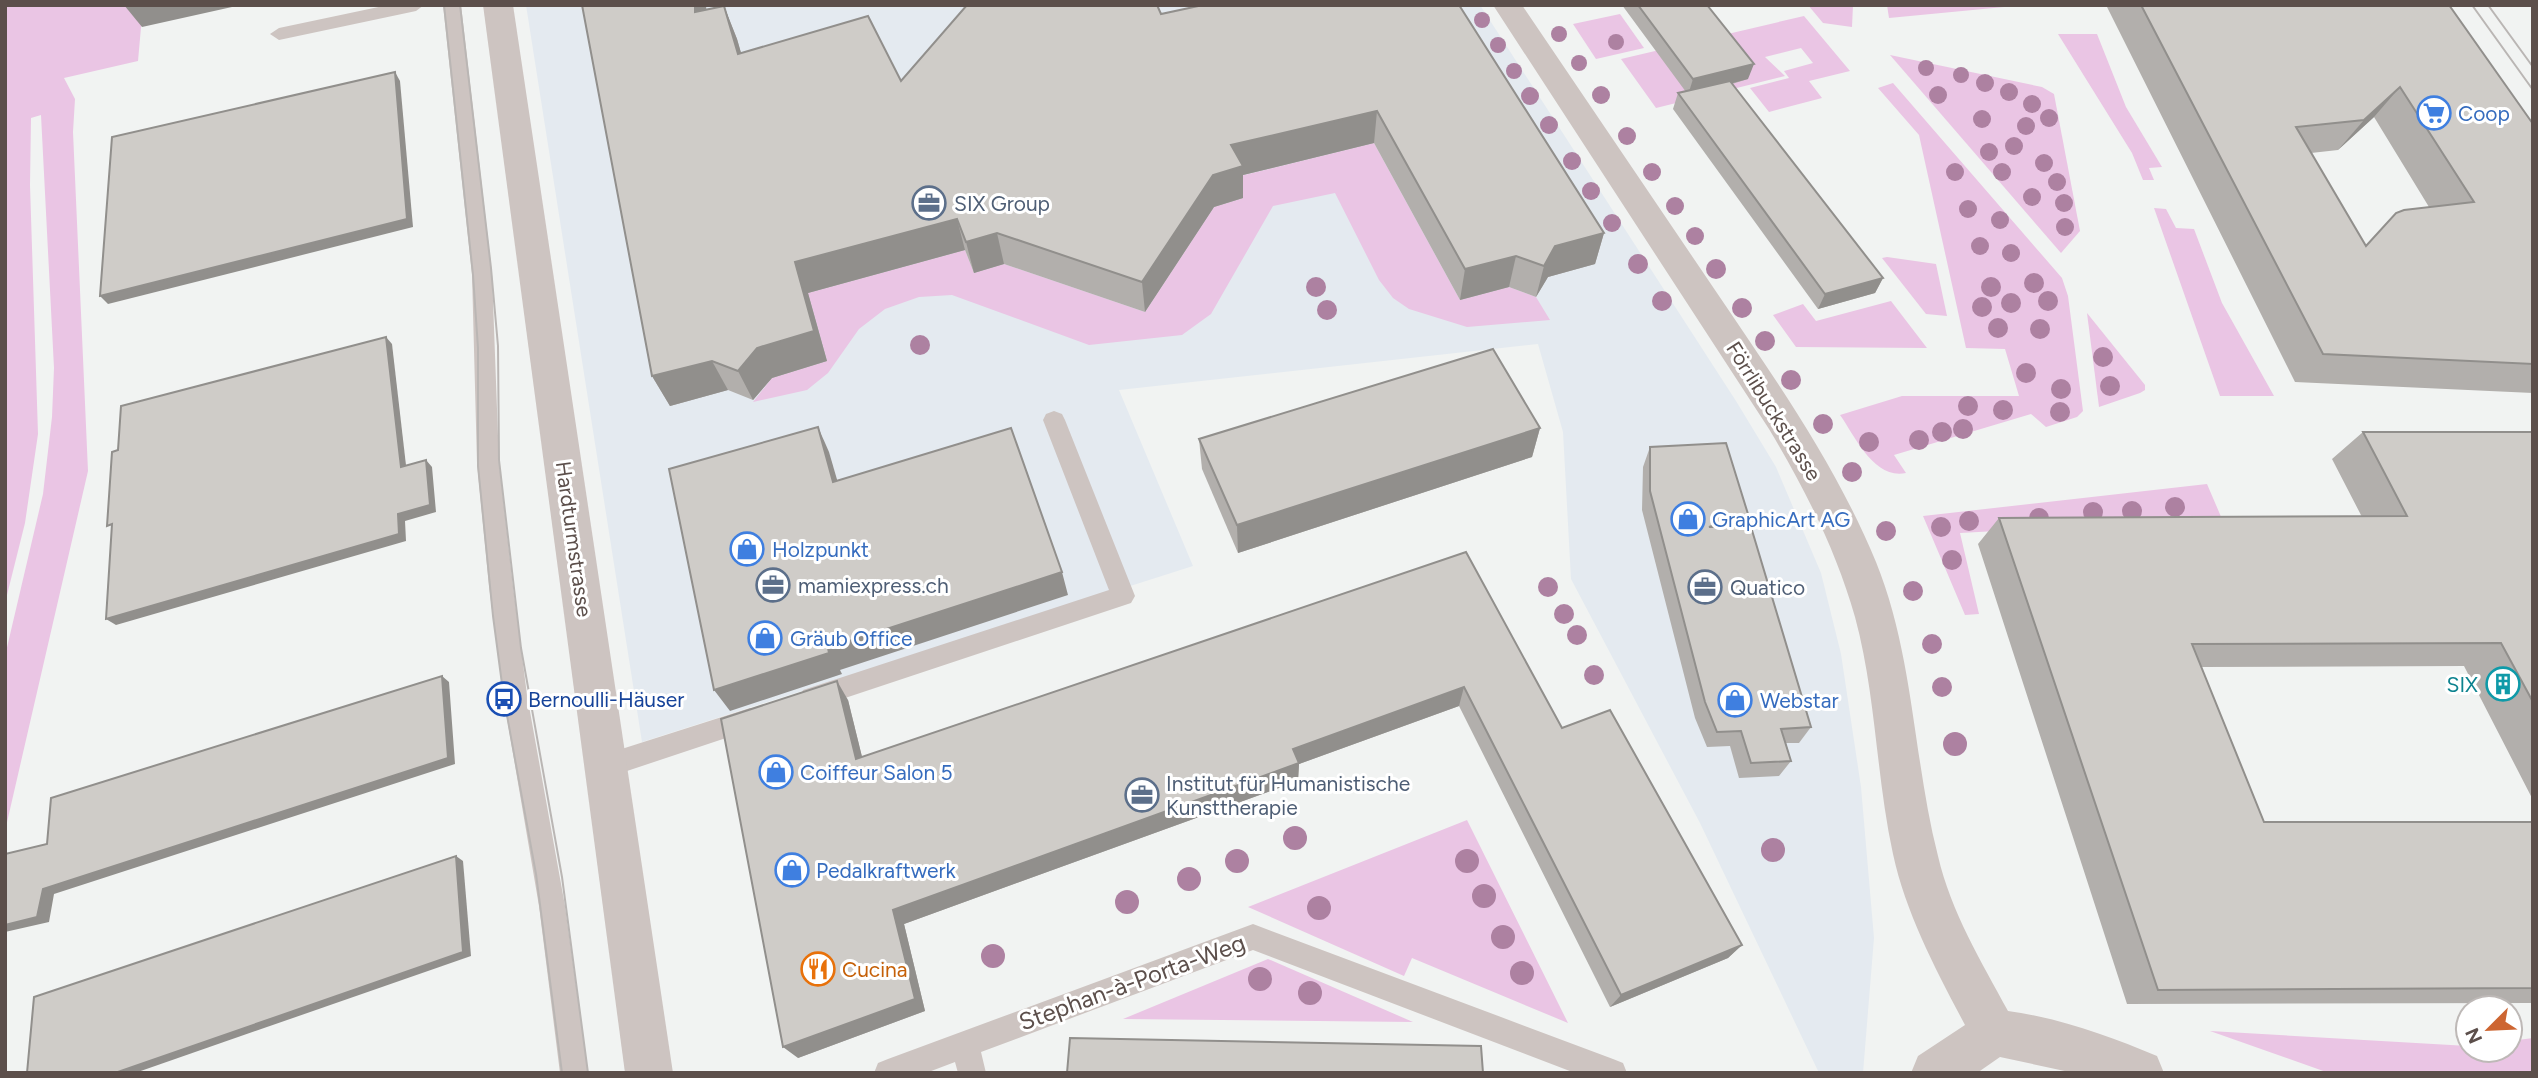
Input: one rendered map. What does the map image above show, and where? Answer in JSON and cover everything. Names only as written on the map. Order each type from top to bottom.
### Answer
[{"type":"street","name":"Hardturmstrasse","points":[[498,5],[649,1073]]},
{"type":"street","name":"Förrlibuckstrasse","points":[[1507,5],[1767,396],[1834,512],[1867,589],[1884,663],[1915,855],[1935,921],[1994,1032]]},
{"type":"street","points":[[1935,1073],[1994,1032],[2030,1036],[2100,1056],[2140,1073]]},
{"type":"lane","points":[[279,34],[416,5]]},
{"type":"lane","points":[[452,5],[482,274],[488,463],[500,572],[516,695],[552,906],[574,1073]]},
{"type":"lane","points":[[606,766],[1124,596],[1054,420]]},
{"type":"lane","name":"Stephan-à-Porta-Weg","points":[[888,1073],[1254,937],[1571,1065],[1613,1073]]},
{"type":"lane","points":[[965,1044],[972,1073]]},
{"type":"shaded area","points":[[5,5],[143,5],[138,61],[64,78],[75,99],[73,132],[88,471],[5,831],[5,656],[43,494],[52,417],[54,368],[41,115],[31,118],[30,185],[38,434],[25,523],[5,603]]},
{"type":"shaded area","points":[[526,5],[1480,5],[1776,467],[1821,573],[1841,654],[1861,787],[1874,938],[1863,1073],[1819,1073],[1700,823],[1571,579],[1563,432],[1538,344],[1119,390],[1193,566],[642,742]]},
{"type":"shaded area","points":[[1808,5],[1853,5],[1852,27],[1823,23]]},
{"type":"shaded area","points":[[1887,5],[2025,5],[1889,18]]},
{"type":"shaded area","points":[[1620,14],[1644,48],[1596,59],[1573,24]]},
{"type":"shaded area","points":[[1804,16],[1850,71],[1809,81],[1822,98],[1769,112],[1750,88],[1789,78],[1784,71],[1813,63],[1801,48],[1765,57],[1785,76],[1656,108],[1621,59]]},
{"type":"shaded area","points":[[2058,34],[2097,34],[2126,107],[2162,167],[2149,168],[2154,180],[2143,180],[2132,153]]},
{"type":"shaded area","points":[[1890,55],[2042,87],[2054,94],[2080,231],[2061,253]]},
{"type":"shaded area","points":[[1893,83],[2062,278],[2068,296],[2083,411],[2077,417],[2046,427],[2031,414],[1894,455],[1906,473],[1884,470],[1875,463],[1840,415],[1902,396],[2019,396],[2005,349],[1966,348],[1919,135],[1878,88]]},
{"type":"shaded area","points":[[1374,143],[1460,300],[1509,287],[1536,297],[1550,320],[1467,327],[1409,309],[1393,298],[1379,280],[1335,193],[1273,206],[1211,314],[1182,335],[1089,345],[952,295],[919,297],[885,309],[859,329],[828,373],[807,390],[753,402],[772,378],[827,361],[808,293],[965,250],[974,273],[1004,264],[1145,312],[1214,207],[1243,198],[1232,178]]},
{"type":"shaded area","points":[[2154,208],[2166,209],[2176,228],[2194,229],[2222,303],[2274,396],[2220,396]]},
{"type":"shaded area","points":[[1882,258],[1936,264],[1947,316],[1926,314]]},
{"type":"shaded area","points":[[1891,301],[1927,348],[1796,347],[1773,315],[1803,304],[1816,321]]},
{"type":"shaded area","points":[[2087,313],[2145,385],[2145,390],[2099,407]]},
{"type":"shaded area","points":[[2207,484],[2222,519],[1960,533],[1979,614],[1965,615],[1923,516]]},
{"type":"shaded area","points":[[1467,820],[1568,1023],[1412,958],[1404,976],[1248,907]]},
{"type":"shaded area","points":[[1268,959],[1413,1022],[1123,1019]]},
{"type":"shaded area","points":[[2210,1031],[2454,1045],[2454,1064],[2524,1064],[2524,1039],[2533,1038],[2533,1073],[2329,1073]]},
{"type":"building","name":"SIX Group","points":[[582,5],[695,5],[695,12],[724,6],[738,54],[868,16],[901,81],[967,5],[1157,5],[1161,14],[1203,5],[1459,5],[1604,233],[1555,246],[1544,266],[1516,256],[1465,269],[1377,111],[1231,145],[1243,166],[1213,175],[1142,282],[997,233],[966,242],[957,219],[795,262],[814,331],[757,348],[738,371],[712,361],[652,376]]},
{"type":"building","points":[[1638,5],[1707,5],[1754,64],[1693,79]]},
{"type":"building","points":[[2141,5],[2449,5],[2533,124],[2533,364],[2323,354]],"holes":[[[2400,87],[2474,202],[2396,213],[2366,246],[2296,127],[2364,120]]]},
{"type":"building","points":[[395,72],[407,219],[100,296],[112,137]]},
{"type":"building","points":[[1730,81],[1883,278],[1825,294],[1678,93]]},
{"type":"building","points":[[386,337],[401,467],[426,460],[430,505],[398,514],[399,534],[106,619],[112,524],[107,526],[112,452],[118,450],[121,406]]},
{"type":"building","points":[[1493,349],[1540,428],[1237,525],[1199,439]]},
{"type":"building","points":[[818,427],[833,482],[1011,428],[1062,572],[828,648],[829,653],[714,690],[669,469]]},
{"type":"building","points":[[2363,432],[2533,432],[2533,702],[2501,643],[2192,644],[2264,822],[2533,822],[2533,988],[2158,990],[1999,518],[2407,516]]},
{"type":"building","points":[[1726,443],[1748,514],[1709,527],[1751,527],[1811,727],[1781,729],[1791,761],[1751,763],[1741,731],[1717,732],[1705,702],[1650,491],[1650,447]]},
{"type":"building","points":[[1466,552],[1562,728],[1610,710],[1742,945],[1621,995],[1464,687],[1293,749],[1299,763],[893,910],[915,999],[783,1047],[721,719],[837,681],[856,759]]},
{"type":"building","points":[[442,676],[448,758],[43,889],[37,917],[5,925],[5,854],[47,844],[51,798]]},
{"type":"building","points":[[456,856],[463,952],[115,1073],[27,1073],[34,997]]},
{"type":"building","points":[[1070,1038],[1481,1046],[1483,1073],[1067,1073]]},
{"type":"tram line","points":[[444,5],[473,275],[478,348],[478,466],[493,616],[504,699],[536,874],[562,1073]]},
{"type":"tram line","points":[[460,5],[491,268],[498,346],[499,460],[521,648],[562,877],[588,1073]]},
{"type":"tram line","points":[[2472,5],[2533,90]]},
{"type":"tram line","points":[[2488,5],[2533,67]]},
{"type":"place","name":"Coop","points":[[2434,113]]},
{"type":"place","name":"SIX Group","points":[[929,203]]},
{"type":"place","name":"GraphicArt AG","points":[[1688,519]]},
{"type":"place","name":"Holzpunkt","points":[[747,549]]},
{"type":"place","name":"mamiexpress.ch","points":[[773,585]]},
{"type":"place","name":"Quatico","points":[[1705,587]]},
{"type":"place","name":"Gräub Office","points":[[765,638]]},
{"type":"place","name":"SIX","points":[[2503,684]]},
{"type":"place","name":"Bernoulli-Häuser","points":[[504,699]]},
{"type":"place","name":"Webstar","points":[[1735,700]]},
{"type":"place","name":"Coiffeur Salon 5","points":[[776,772]]},
{"type":"place","name":"Institut für Humanistische Kunsttherapie","points":[[1142,795]]},
{"type":"place","name":"Pedalkraftwerk","points":[[792,870]]},
{"type":"place","name":"Cucina","points":[[818,969]]}]
